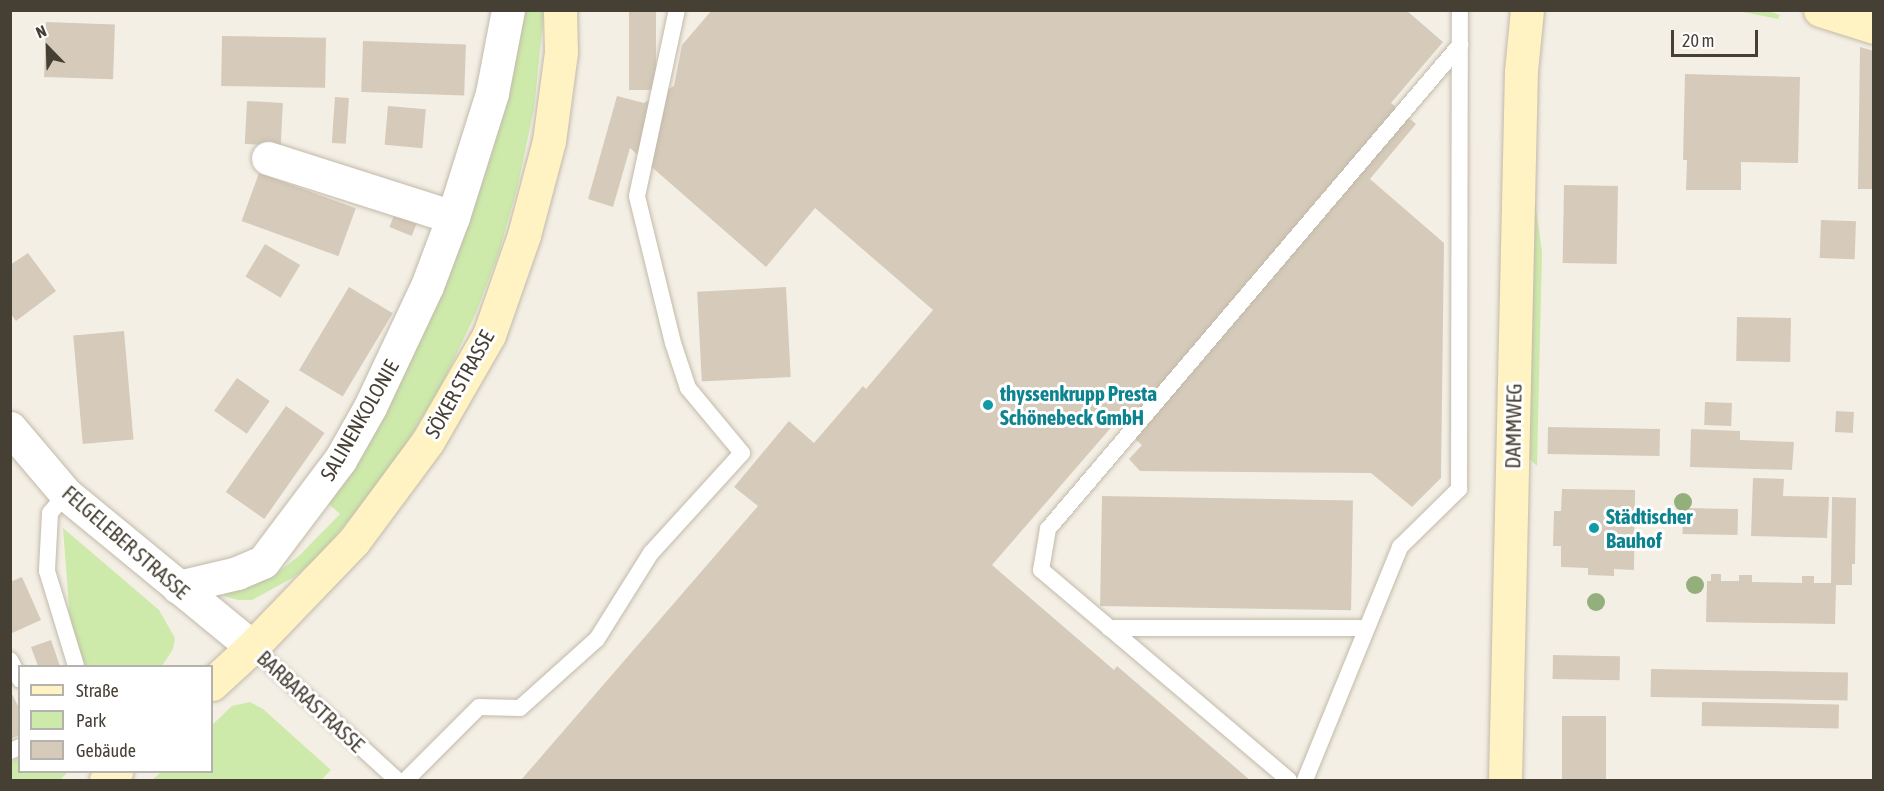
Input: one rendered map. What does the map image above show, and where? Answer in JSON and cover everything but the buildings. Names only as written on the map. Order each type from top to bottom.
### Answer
[{"type":"street","name":"SALINENKOLONIE","points":[[178,587],[237,573],[263,562],[273,552],[340,460],[370,407],[428,286],[453,217],[492,93],[508,10]]},
{"type":"street","name":"SÖKER STRASSE","points":[[213,683],[252,647],[354,541],[428,441],[489,335],[524,235],[549,141],[561,52],[560,10]]},
{"type":"street","name":"DAMMWEG","points":[[1505,780],[1521,72],[1527,10]]},
{"type":"street","name":"DAMMWEG","points":[[1521,72],[1545,10]]},
{"type":"street","points":[[1820,10],[1874,27]]},
{"type":"street","points":[[268,158],[453,217]]},
{"type":"street","name":"FELGELEBER STRASSE","points":[[10,428],[66,494],[252,647]]},
{"type":"lane","points":[[406,780],[478,706],[520,708],[597,639],[651,553],[742,453],[688,388],[673,343],[637,196],[677,10]]},
{"type":"lane","points":[[1305,780],[1400,548],[1459,489],[1461,10]]},
{"type":"lane","points":[[1289,780],[1041,570],[1048,529],[1460,45]]},
{"type":"lane","points":[[66,494],[50,513],[47,571],[76,665]]},
{"type":"lane","points":[[1109,628],[1366,628]]},
{"type":"lane","name":"BARBARASTRASSE","points":[[252,647],[397,780]]},
{"type":"lane","points":[[10,660],[18,676]]},
{"type":"green space","points":[[519,11],[544,11],[534,109],[517,189],[499,252],[476,313],[443,382],[391,469],[319,556],[294,577],[252,600],[238,600],[224,596],[229,586],[276,574],[300,555],[340,514],[324,500]]},
{"type":"green space","points":[[1738,11],[1768,11],[1780,15],[1778,19]]},
{"type":"green space","points":[[1536,136],[1535,202],[1542,252],[1537,466],[1526,456]]},
{"type":"green space","points":[[63,528],[159,610],[175,638],[173,649],[163,665],[84,665],[70,620]]},
{"type":"green space","points":[[250,702],[263,709],[331,770],[321,780],[152,780],[160,773],[213,773],[213,724],[232,706]]},
{"type":"green space","points":[[18,758],[18,773],[67,773],[60,780],[11,780],[11,762]]},
{"type":"place","name":"thyssenkrupp Presta Schönebeck GmbH","points":[[988,405]]},
{"type":"place","name":"Städtischer Bauhof","points":[[1594,528]]}]
